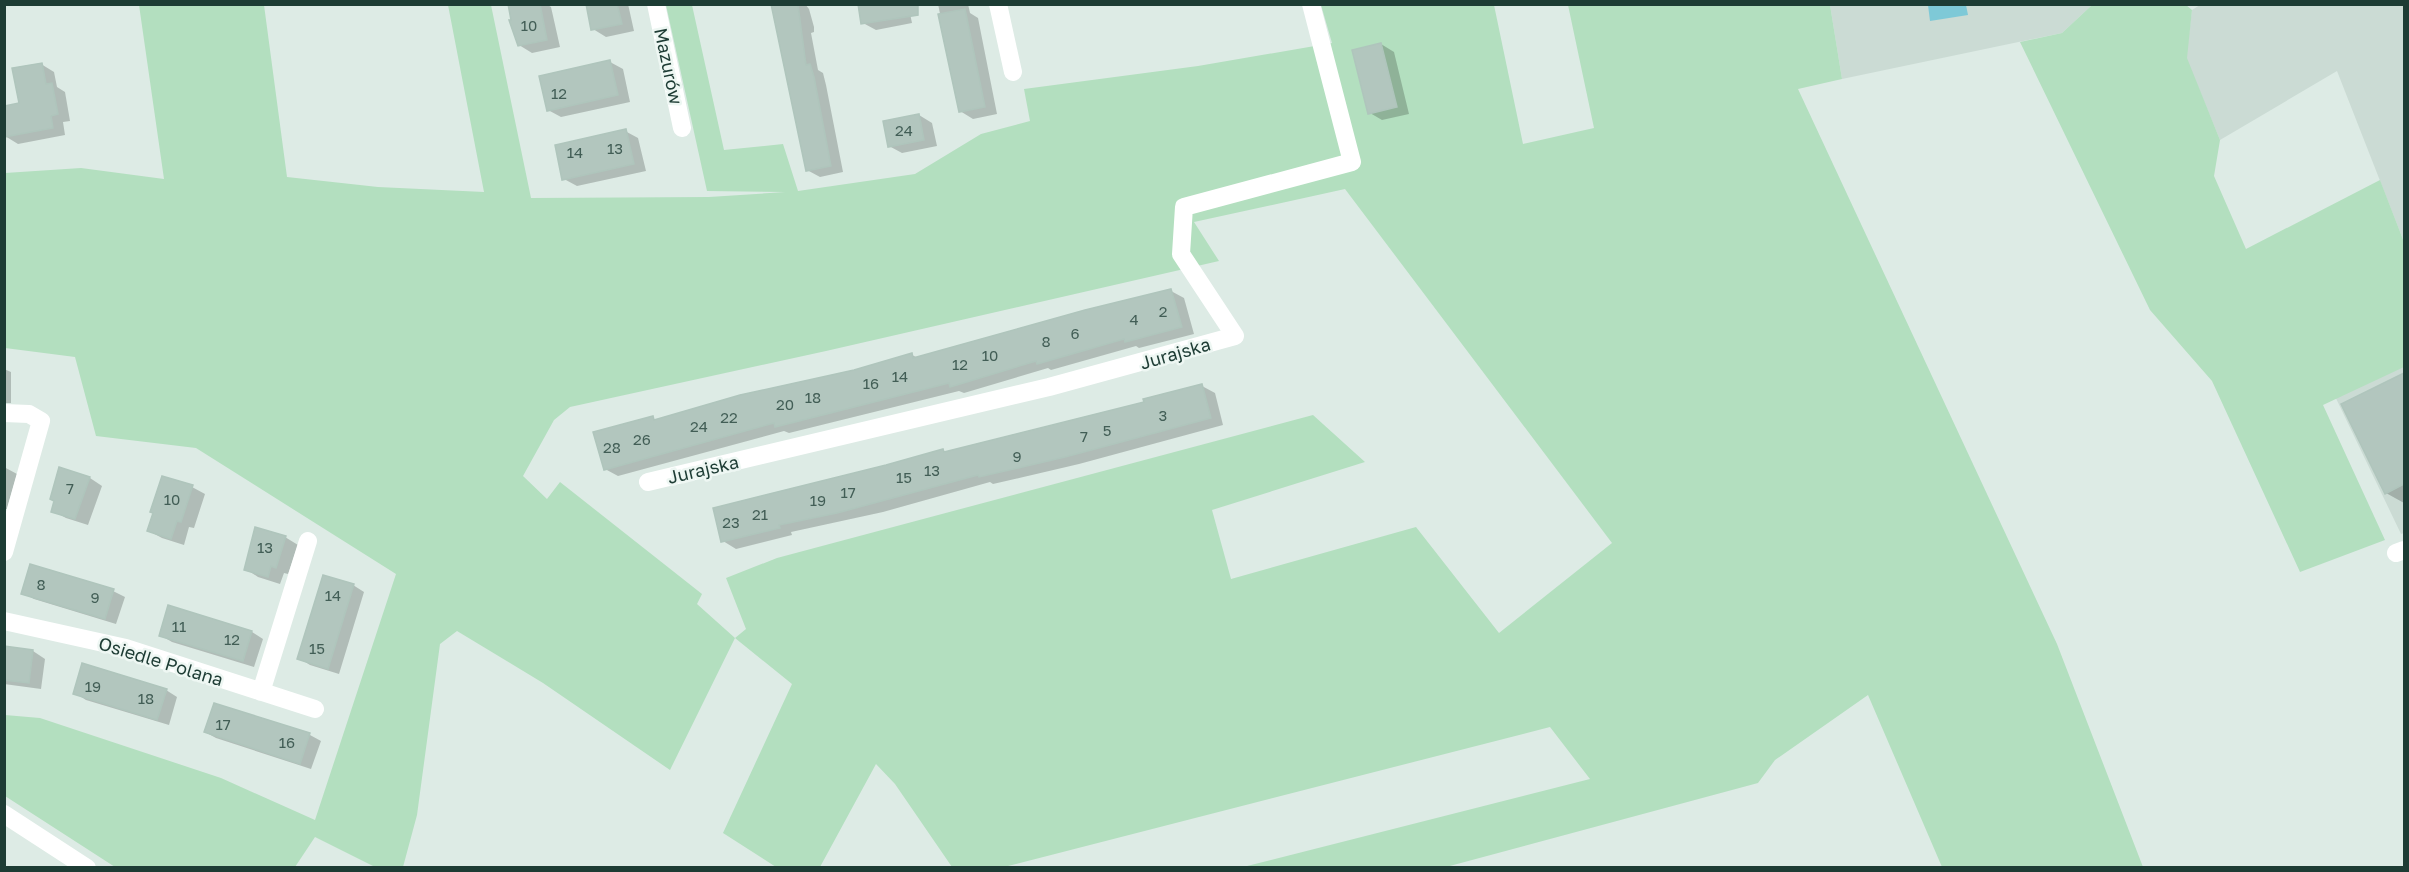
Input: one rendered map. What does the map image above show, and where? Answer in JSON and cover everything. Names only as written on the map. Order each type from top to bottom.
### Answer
[{"type":"street","name":"Mazurów","points":[[656,4],[682,128]]},
{"type":"street","points":[[998,4],[1013,72]]},
{"type":"street","name":"Jurajska","points":[[648,482],[1049,387],[1234,336],[1181,254],[1184,207],[1352,162],[1311,4]]},
{"type":"street","points":[[4,413],[28,414],[41,421],[4,552]]},
{"type":"street","points":[[261,692],[308,541]]},
{"type":"street","name":"Osiedle Polana","points":[[4,621],[126,648],[315,709]]},
{"type":"street","points":[[4,814],[87,867]]},
{"type":"shaded area","points":[[1830,5],[2092,5],[2062,33],[1842,79]]},
{"type":"shaded area","points":[[2200,5],[2404,5],[2404,242],[2337,71],[2220,140],[2186,58],[2192,10]]},
{"type":"shaded area","points":[[2404,363],[2404,533],[2401,534],[2332,390]]},
{"type":"green space","points":[[139,5],[264,5],[287,177],[378,187],[484,192],[448,5],[491,5],[531,198],[709,197],[785,192],[707,191],[666,5],[692,5],[724,150],[783,144],[798,191],[915,174],[981,134],[1030,121],[1024,89],[1198,66],[1332,43],[1321,5],[1494,5],[1523,144],[1594,128],[1568,5],[1830,5],[1842,79],[1798,89],[2057,644],[2143,867],[1942,867],[1868,695],[1775,760],[1758,783],[1446,867],[1243,867],[1590,779],[1550,727],[1004,867],[952,867],[895,784],[876,764],[820,867],[776,867],[723,833],[792,684],[735,638],[670,770],[543,683],[457,631],[440,644],[417,815],[403,867],[375,867],[315,837],[295,867],[115,867],[5,796],[5,715],[40,718],[221,778],[315,820],[396,574],[196,448],[96,436],[75,357],[5,348],[5,173],[81,168],[164,179]],"holes":[[[1345,189],[1612,543],[1499,633],[1416,527],[1231,579],[1212,510],[1365,462],[1313,415],[777,558],[726,578],[746,629],[735,638],[697,604],[702,594],[560,482],[547,499],[523,476],[554,420],[570,407],[1219,261],[1194,222]]]},
{"type":"green space","points":[[2092,5],[2186,5],[2192,10],[2187,58],[2220,140],[2214,176],[2246,249],[2380,180],[2404,242],[2404,367],[2323,405],[2385,540],[2300,572],[2212,381],[2150,310],[2020,42],[2062,33]]},
{"type":"water","points":[[1928,5],[1966,5],[1968,15],[1930,21]]},
{"type":"building","points":[[508,4],[540,4],[547,40],[518,46],[509,20],[511,20]]},
{"type":"building","points":[[586,4],[617,4],[622,24],[591,30]]},
{"type":"building","points":[[771,4],[798,5],[806,65],[810,64],[814,77],[831,166],[806,171]]},
{"type":"building","points":[[858,4],[918,4],[918,15],[861,24]]},
{"type":"building","points":[[965,9],[985,107],[959,112],[938,14]]},
{"type":"building","points":[[1381,43],[1397,107],[1368,114],[1352,50]]},
{"type":"building","points":[[610,60],[618,95],[547,111],[539,76]]},
{"type":"building","points":[[42,63],[46,84],[52,83],[58,114],[51,116],[53,128],[4,137],[4,106],[19,103],[12,68]]},
{"type":"building","points":[[919,114],[924,140],[888,147],[883,121]]},
{"type":"building","points":[[626,129],[634,164],[562,180],[555,145]]},
{"type":"building","points":[[1171,289],[1182,327],[1125,342],[1124,339],[1037,364],[1036,361],[950,387],[949,383],[775,427],[774,423],[604,470],[593,432],[653,416],[654,420],[740,395],[854,370],[912,353],[913,358],[1085,310]]},
{"type":"building","points":[[2404,373],[2404,484],[2385,494],[2341,404]]},
{"type":"building","points":[[1202,384],[1211,418],[1065,457],[979,477],[978,475],[837,513],[779,525],[780,528],[721,542],[713,508],[943,449],[944,452],[1144,402],[1143,399]]},
{"type":"building","points":[[59,467],[90,477],[75,519],[51,512],[54,501],[50,499]]},
{"type":"building","points":[[162,476],[193,485],[181,522],[177,521],[171,539],[147,531],[153,513],[150,512]]},
{"type":"building","points":[[255,527],[286,536],[276,568],[271,566],[268,577],[244,570]]},
{"type":"building","points":[[30,564],[114,589],[105,619],[21,594]]},
{"type":"building","points":[[323,575],[354,584],[328,669],[297,659]]},
{"type":"building","points":[[168,605],[252,631],[243,661],[159,636]]},
{"type":"building","points":[[4,646],[33,650],[29,683],[4,680]]},
{"type":"building","points":[[82,663],[167,689],[157,720],[73,694]]},
{"type":"building","points":[[214,703],[310,733],[300,764],[204,732]]}]
